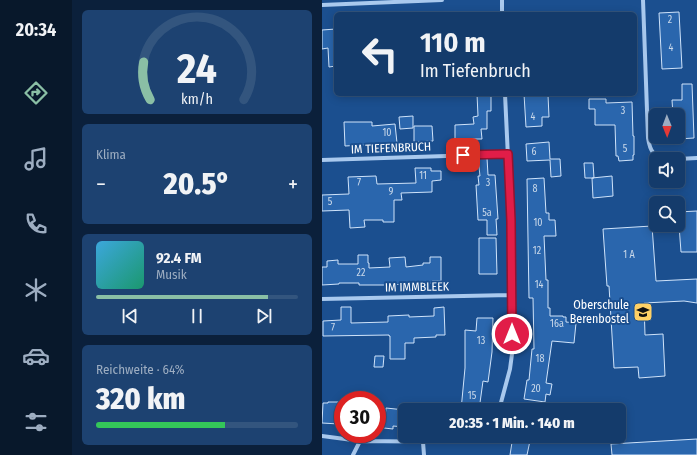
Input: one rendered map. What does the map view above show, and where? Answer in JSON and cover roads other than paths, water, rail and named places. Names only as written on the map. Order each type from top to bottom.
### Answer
[{"type":"street","points":[[322,5],[442,0]]},
{"type":"street","points":[[502,0],[502,12]]},
{"type":"street","points":[[643,2],[648,138],[652,152]]},
{"type":"street","points":[[501,403],[510,369],[512,354],[511,221],[505,96]]},
{"type":"street","name":"IM TIEFENBRUCH","points":[[322,160],[508,154]]},
{"type":"street","points":[[685,159],[697,158]]},
{"type":"street","name":"IM IMMBLEEK","points":[[322,299],[512,295]]},
{"type":"street","points":[[322,436],[334,438]]},
{"type":"street","points":[[386,441],[398,442]]},
{"type":"street","points":[[353,455],[359,443]]},
{"type":"street","points":[[423,443],[424,455]]},
{"type":"place","name":"Oberschule Berenbostel","points":[[643,312]]}]
